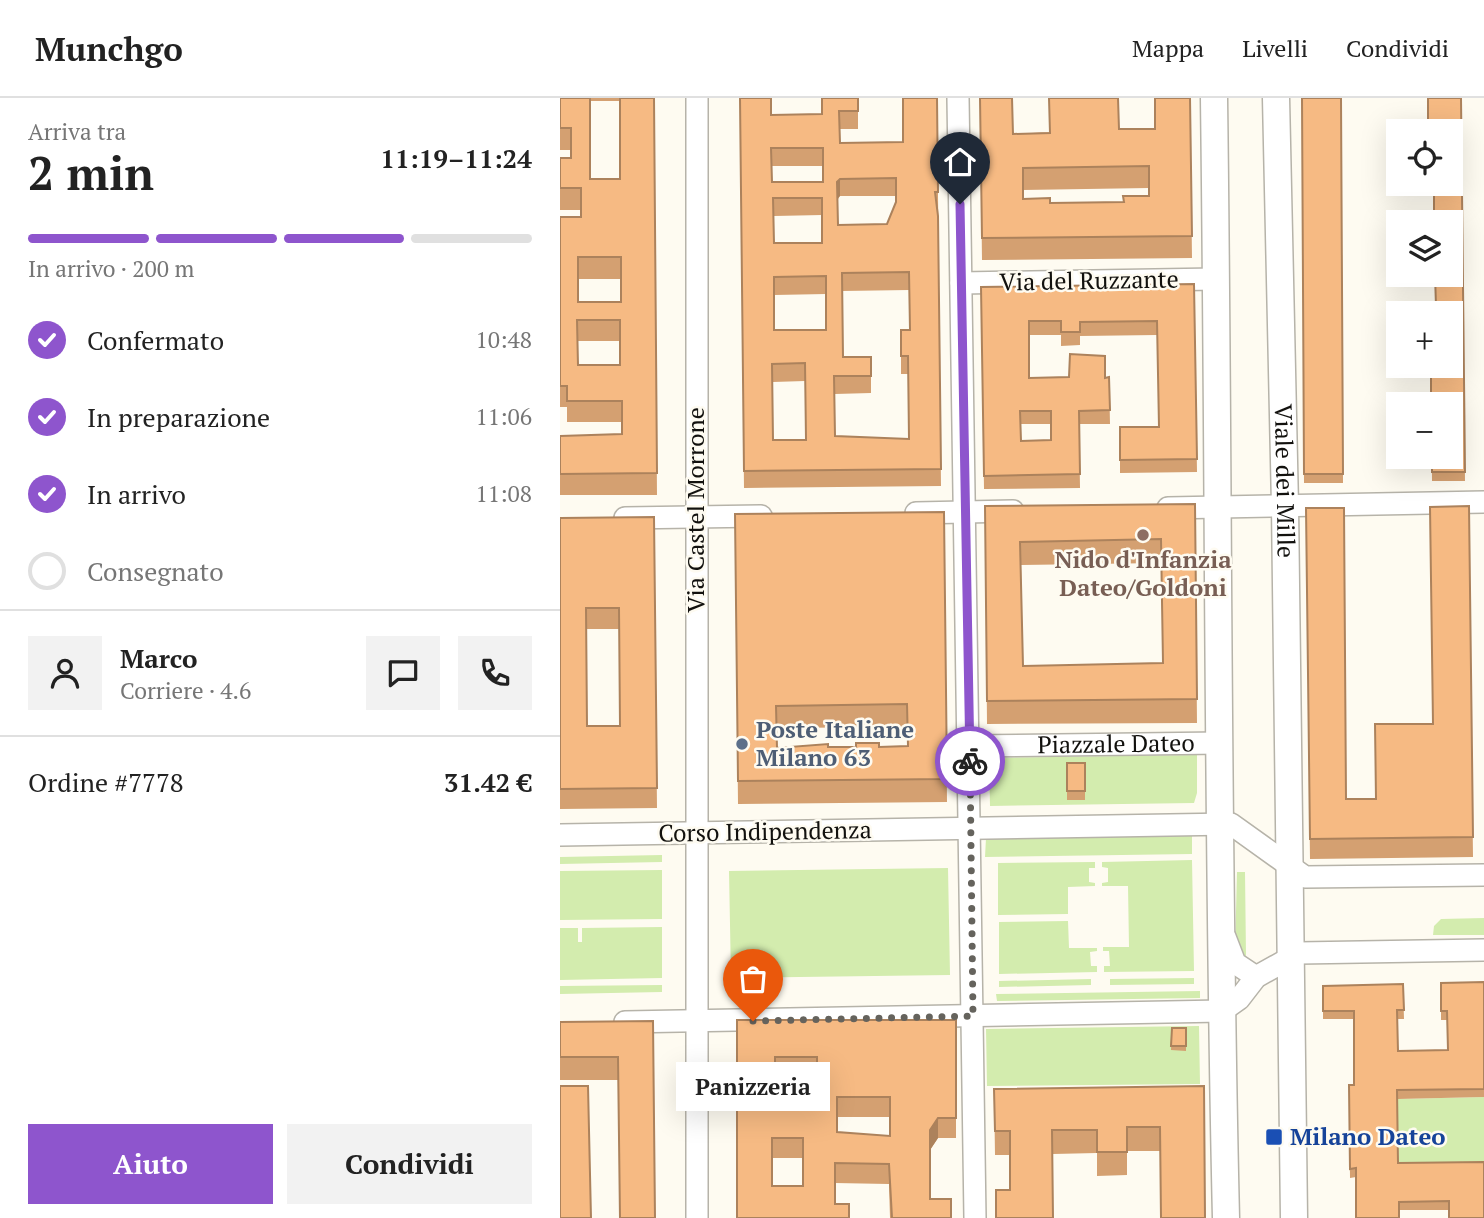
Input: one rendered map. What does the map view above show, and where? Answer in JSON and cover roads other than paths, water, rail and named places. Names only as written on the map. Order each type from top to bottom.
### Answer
[{"type":"main road","points":[[1214,98],[1221,743]]},
{"type":"main road","name":"Viale dei Mille","points":[[1276,98],[1285,506],[1287,866]]},
{"type":"main road","name":"Piazzale Dateo","points":[[1221,743],[1222,1011],[1214,1091],[1226,1218]]},
{"type":"main road","points":[[1287,866],[1294,1218]]},
{"type":"street","name":"Via Castel Morrone","points":[[697,98],[697,1218]]},
{"type":"street","points":[[958,98],[975,1218]]},
{"type":"street","name":"Via del Ruzzante","points":[[961,283],[1216,279]]},
{"type":"street","points":[[1143,508],[1484,502]]},
{"type":"street","points":[[890,513],[1036,510]]},
{"type":"street","points":[[599,518],[783,515]]},
{"type":"street","name":"Piazzale Dateo","points":[[969,746],[1221,743]]},
{"type":"street","points":[[971,828],[1222,824],[1241,828],[1287,866],[1305,877],[1484,875]]},
{"type":"street","name":"Corso Indipendenza","points":[[560,835],[971,828]]},
{"type":"street","name":"Piazzale Dateo","points":[[1222,927],[1235,963],[1256,977]]},
{"type":"street","points":[[610,1022],[1222,1011],[1238,999],[1256,977],[1290,956],[1310,953],[1484,950]]},
{"type":"street","points":[[973,1093],[995,1093]]},
{"type":"place","name":"Nido d'Infanzia Dateo/Goldoni","points":[[1143,535]]},
{"type":"place","name":"Poste Italiane Milano 63","points":[[742,744]]},
{"type":"place","name":"Panizzeria","points":[[753,1021]]},
{"type":"place","name":"Milano Dateo","points":[[1274,1137]]}]
